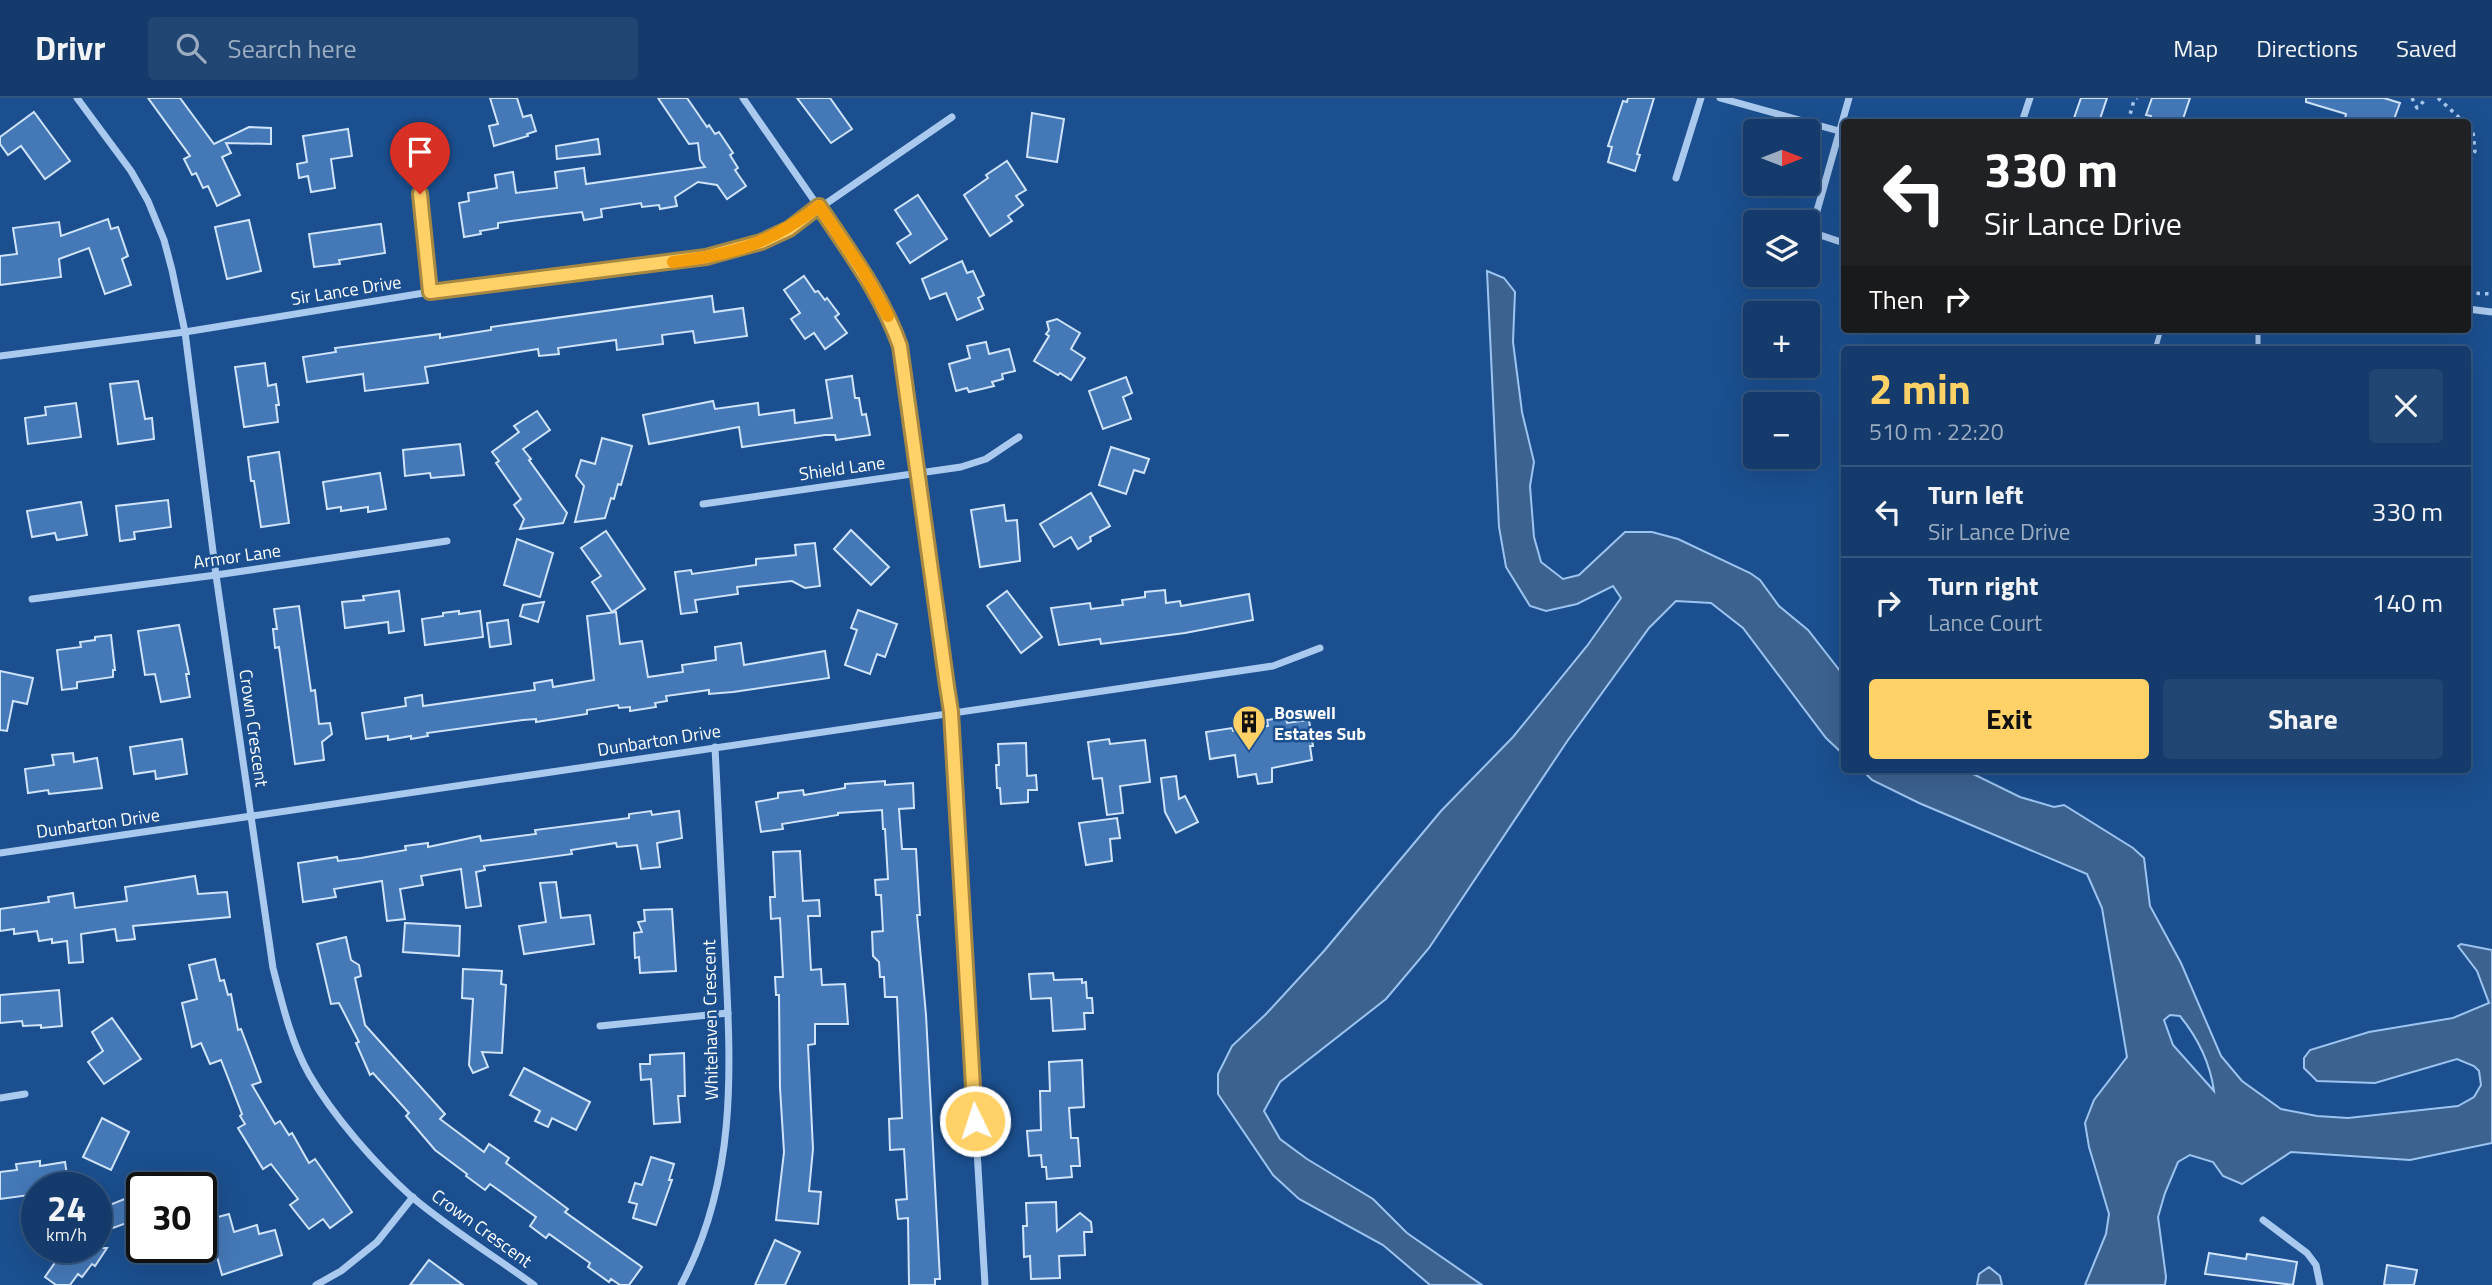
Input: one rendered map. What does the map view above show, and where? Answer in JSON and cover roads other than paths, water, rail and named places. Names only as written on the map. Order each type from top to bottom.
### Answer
[{"type":"street","name":"Crown Crescent","points":[[77,98],[131,171],[148,201],[164,240],[185,332],[251,817],[274,968],[287,1021],[309,1073],[361,1143],[413,1197],[534,1285]]},
{"type":"street","points":[[743,98],[863,271],[891,321],[900,346],[951,712],[985,1285]]},
{"type":"street","points":[[1676,178],[1701,98]]},
{"type":"street","points":[[1720,98],[1839,131]]},
{"type":"street","points":[[1843,119],[1849,98]]},
{"type":"street","points":[[2023,119],[2030,98]]},
{"type":"street","name":"Sir Lance Drive","points":[[0,356],[185,332],[430,292],[706,257],[761,242],[789,229],[952,117]]},
{"type":"street","points":[[1841,124],[1811,232],[1841,242]]},
{"type":"street","points":[[415,144],[430,292]]},
{"type":"street","points":[[2471,309],[2492,312]]},
{"type":"street","name":"Shield Lane","points":[[703,504],[961,467],[985,459],[1019,437]]},
{"type":"street","name":"Armor Lane","points":[[32,598],[216,575],[447,541]]},
{"type":"street","name":"Dunbarton Drive","points":[[0,853],[1273,666],[1320,648]]},
{"type":"street","name":"Whitehaven Crescent","points":[[681,1285],[708,1226],[719,1185],[728,1107],[728,1013],[715,747]]},
{"type":"street","points":[[600,1026],[728,1013]]},
{"type":"street","points":[[0,1098],[25,1094]]},
{"type":"street","points":[[316,1285],[341,1271],[377,1242],[413,1197]]},
{"type":"street","points":[[2263,1220],[2307,1252],[2316,1265],[2320,1285]]},
{"type":"water","points":[[1487,271],[1504,278],[1515,292],[1513,342],[1522,412],[1534,462],[1530,486],[1534,537],[1541,562],[1563,579],[1579,575],[1625,532],[1652,532],[1678,539],[1750,573],[1760,580],[1779,606],[1808,630],[1841,672],[1841,752],[1826,738],[1743,628],[1711,603],[1676,601],[1649,628],[1568,740],[1429,948],[1386,999],[1280,1082],[1264,1111],[1280,1139],[1307,1159],[1373,1199],[1407,1233],[1482,1285],[1430,1285],[1383,1245],[1299,1199],[1273,1175],[1218,1094],[1218,1074],[1232,1046],[1266,1014],[1324,951],[1441,811],[1513,737],[1587,646],[1621,598],[1613,586],[1577,604],[1546,611],[1530,606],[1506,567],[1499,527]]},
{"type":"water","points":[[1865,773],[1971,773],[2020,797],[2054,807],[2064,805],[2133,848],[2144,858],[2150,906],[2181,963],[2221,1056],[2242,1081],[2281,1109],[2317,1116],[2348,1118],[2458,1106],[2474,1097],[2481,1085],[2479,1071],[2457,1059],[2375,1083],[2317,1081],[2304,1068],[2304,1058],[2310,1050],[2369,1032],[2453,1018],[2489,1003],[2477,971],[2458,946],[2461,944],[2492,950],[2492,1143],[2410,1160],[2291,1152],[2242,1184],[2223,1176],[2213,1162],[2190,1155],[2178,1162],[2158,1217],[2165,1285],[2085,1285],[2106,1234],[2109,1214],[2089,1147],[2085,1123],[2094,1100],[2127,1057],[2102,908],[2087,874],[1919,803],[1872,780]],"holes":[[[2170,1015],[2180,1016],[2192,1033],[2210,1071],[2214,1091],[2173,1045],[2164,1020]]]},
{"type":"water","points":[[1989,1267],[2000,1276],[2002,1285],[1977,1285],[1979,1274]]},
{"type":"place","name":"Boswell Estates Sub","points":[[1249,752]]}]
